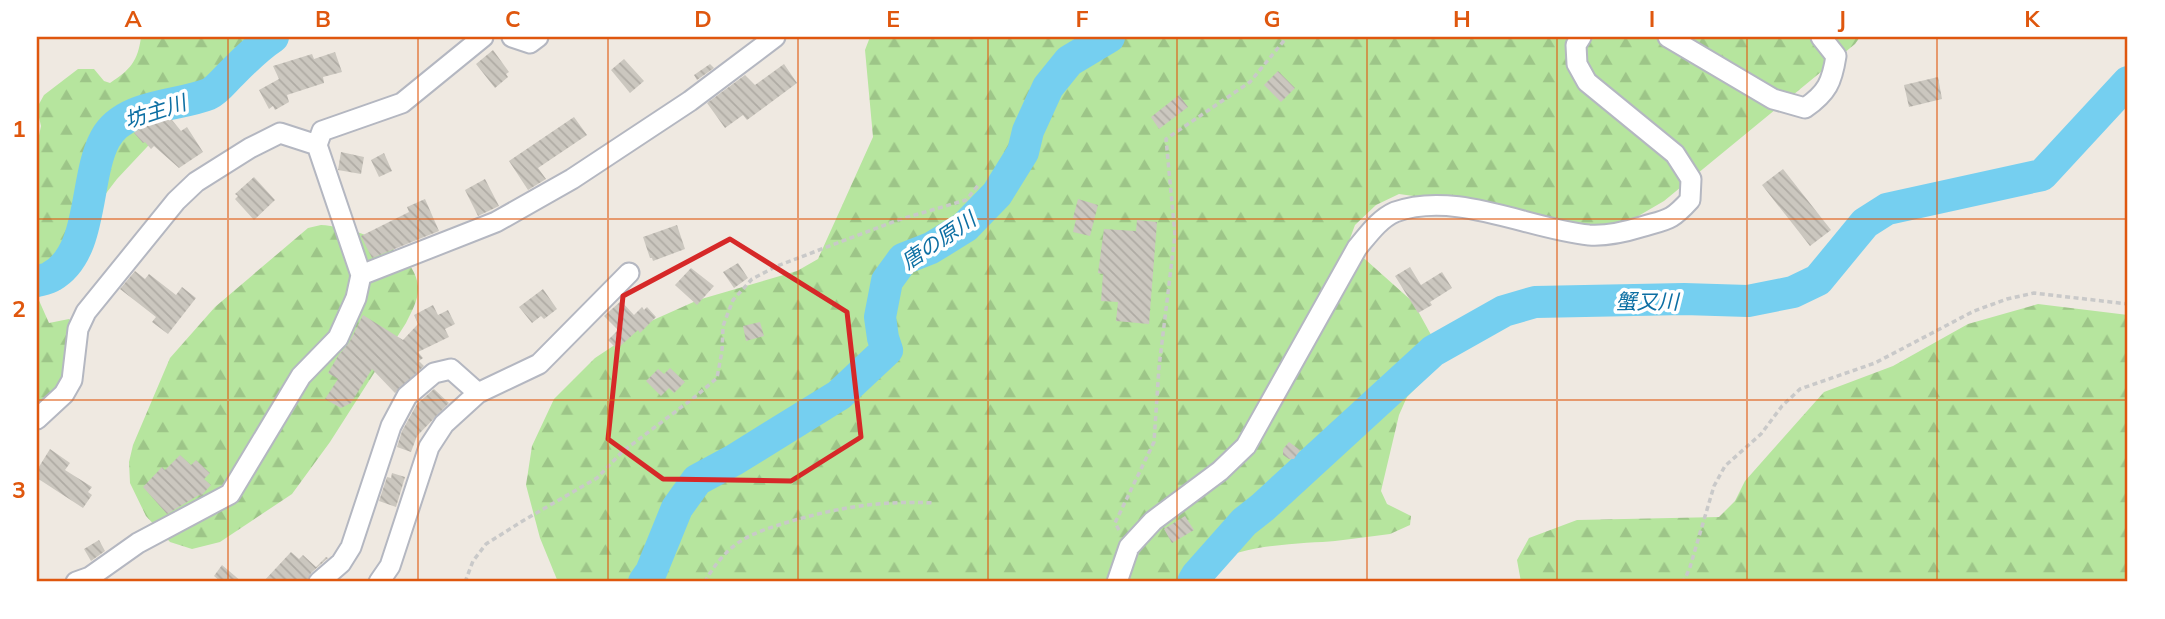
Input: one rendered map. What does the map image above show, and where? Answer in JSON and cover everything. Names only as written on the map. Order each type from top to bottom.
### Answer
[{"type":"street","points":[[76,582],[90,577],[138,543],[230,494],[301,376],[338,338],[356,298],[361,275],[317,145],[322,131],[402,103],[483,37]]},
{"type":"street","points":[[512,37],[530,43],[538,37]]},
{"type":"street","points":[[361,275],[496,222],[572,179],[690,101],[775,37]]},
{"type":"street","points":[[1117,582],[1129,547],[1153,520],[1220,471],[1246,446],[1357,248],[1375,225],[1394,213],[1427,205],[1463,208],[1590,235],[1628,231],[1674,218],[1690,200],[1691,179],[1675,154],[1587,82],[1577,64],[1576,46],[1581,37]]},
{"type":"street","points":[[1668,37],[1773,99],[1805,108],[1820,97],[1833,76],[1836,56],[1821,37]]},
{"type":"street","points":[[37,419],[64,394],[72,380],[78,329],[86,313],[176,201],[196,182],[250,148],[280,133],[317,145]]},
{"type":"street","points":[[379,582],[390,566],[429,447],[444,424],[478,393],[539,364],[629,273]]},
{"type":"street","points":[[319,582],[341,563],[351,547],[391,426],[408,396],[434,373],[451,369],[478,393]]},
{"type":"path","points":[[1129,547],[1115,523],[1154,442],[1158,367],[1175,235],[1166,139],[1250,82],[1287,37]]},
{"type":"path","points":[[465,582],[473,561],[486,544],[597,478],[622,452],[717,379],[723,326],[733,300],[752,279],[777,266],[898,220],[966,200],[980,183]]},
{"type":"path","points":[[1681,582],[1690,567],[1714,486],[1725,466],[1761,434],[1782,405],[1800,389],[1875,363],[1974,311],[2007,299],[2034,293],[2128,304]]},
{"type":"path","points":[[705,582],[723,555],[744,538],[775,526],[819,513],[864,505],[898,501],[934,503]]},
{"type":"highlighted area","points":[[730,239],[847,312],[861,437],[791,481],[663,479],[608,439],[623,296]]},
{"type":"green space","points":[[141,37],[250,37],[117,179],[104,196],[94,234],[83,252],[54,282],[37,293],[37,145],[41,126],[39,104],[44,95],[78,69],[94,69],[104,81],[110,83],[132,64]]},
{"type":"green space","points":[[870,37],[1860,37],[1855,44],[1664,201],[1628,222],[1603,228],[1399,194],[1376,205],[1355,225],[1348,244],[1413,302],[1441,353],[1437,366],[1407,397],[1399,415],[1381,491],[1387,504],[1411,516],[1410,525],[1390,534],[1281,545],[1238,553],[1207,569],[1200,582],[558,582],[540,538],[526,485],[532,446],[554,399],[595,358],[651,321],[698,300],[797,271],[818,259],[873,137],[865,50]]},
{"type":"green space","points":[[321,225],[349,230],[380,241],[405,260],[414,272],[418,286],[411,314],[330,442],[292,494],[220,542],[192,549],[170,542],[146,516],[130,483],[129,462],[133,445],[170,358],[215,307],[308,228]]},
{"type":"green space","points":[[37,296],[49,323],[69,319],[74,323],[63,381],[37,409]]},
{"type":"green space","points":[[2038,304],[2128,315],[2128,582],[1521,582],[1517,560],[1529,538],[1577,520],[1719,517],[1735,501],[1745,481],[1824,392],[1893,366],[1968,324]]},
{"type":"building","points":[[493,50],[509,72],[506,74],[508,77],[495,88],[476,64]]},
{"type":"building","points":[[335,52],[342,72],[323,77],[324,83],[287,95],[289,102],[275,110],[273,106],[269,109],[259,90],[279,79],[273,66],[312,54],[314,59]]},
{"type":"building","points":[[624,59],[644,81],[630,93],[611,70]]},
{"type":"building","points":[[710,64],[714,68],[697,80],[694,75]]},
{"type":"building","points":[[784,64],[797,83],[747,120],[743,115],[725,128],[707,103],[745,75],[755,85]]},
{"type":"building","points":[[1278,71],[1295,88],[1281,102],[1264,85]]},
{"type":"building","points":[[1938,77],[1942,99],[1909,107],[1904,85]]},
{"type":"building","points":[[1179,95],[1188,107],[1159,129],[1151,117]]},
{"type":"building","points":[[167,114],[181,131],[187,127],[203,152],[179,168],[154,146],[151,149],[143,143],[134,133],[153,117],[157,122]]},
{"type":"building","points":[[574,117],[587,135],[538,168],[546,179],[528,190],[509,161]]},
{"type":"building","points":[[341,152],[364,157],[361,174],[338,170]]},
{"type":"building","points":[[384,153],[392,171],[379,177],[371,160]]},
{"type":"building","points":[[1783,169],[1831,230],[1810,246],[1762,185]]},
{"type":"building","points":[[254,177],[275,200],[254,220],[235,199],[238,196],[235,194]]},
{"type":"building","points":[[485,179],[499,206],[478,216],[465,190]]},
{"type":"building","points":[[425,199],[439,231],[372,258],[361,236],[409,212],[407,207]]},
{"type":"building","points":[[1078,199],[1098,205],[1090,236],[1073,232]]},
{"type":"building","points":[[1137,220],[1157,222],[1149,324],[1116,321],[1118,302],[1101,301],[1103,274],[1098,273],[1104,229],[1136,231]]},
{"type":"building","points":[[677,225],[685,249],[653,261],[643,237]]},
{"type":"building","points":[[738,263],[748,278],[734,288],[723,272]]},
{"type":"building","points":[[1410,267],[1421,285],[1442,272],[1452,288],[1418,313],[1395,276]]},
{"type":"building","points":[[691,268],[714,286],[697,305],[675,285]]},
{"type":"building","points":[[135,271],[145,279],[149,274],[176,295],[182,287],[196,298],[168,334],[152,322],[156,317],[120,289]]},
{"type":"building","points":[[543,289],[557,309],[544,319],[541,316],[532,323],[519,307]]},
{"type":"building","points":[[621,301],[634,315],[642,307],[644,310],[647,307],[656,317],[640,333],[638,330],[617,349],[608,340],[618,330],[604,316]]},
{"type":"building","points":[[433,305],[438,315],[448,310],[455,324],[445,329],[449,337],[418,352],[423,358],[419,361],[424,366],[395,393],[372,369],[351,403],[341,408],[325,399],[338,379],[328,373],[349,343],[363,315],[403,340],[418,324],[414,315]]},
{"type":"building","points":[[760,322],[764,336],[746,341],[743,326]]},
{"type":"building","points":[[670,368],[685,382],[674,393],[669,388],[661,396],[646,381],[658,369],[664,374]]},
{"type":"building","points":[[434,389],[449,403],[417,436],[411,452],[397,447],[402,431],[417,404]]},
{"type":"building","points":[[1289,442],[1300,450],[1294,459],[1283,455],[1283,449]]},
{"type":"building","points":[[50,449],[70,463],[65,470],[92,487],[88,492],[92,495],[83,508],[37,478],[37,470]]},
{"type":"building","points":[[180,455],[191,465],[196,460],[210,473],[204,479],[211,485],[201,496],[167,514],[143,487],[162,467],[165,470]]},
{"type":"building","points":[[392,473],[405,477],[396,507],[379,501],[387,477],[391,478]]},
{"type":"building","points":[[1185,516],[1194,530],[1172,543],[1164,529]]},
{"type":"building","points":[[99,540],[105,551],[91,561],[84,549]]},
{"type":"building","points":[[291,552],[299,559],[303,555],[316,567],[328,558],[311,573],[307,582],[263,582]]},
{"type":"building","points":[[222,565],[242,582],[221,582],[214,576]]},
{"type":"waterway","name":"坊主川","points":[[37,281],[52,276],[65,265],[75,250],[82,232],[98,155],[105,139],[114,128],[138,113],[209,94],[255,50],[273,37]]},
{"type":"waterway","name":"唐の原川","points":[[644,582],[651,572],[677,508],[697,480],[839,395],[887,350],[880,317],[887,281],[903,259],[931,248],[965,227],[997,194],[1023,152],[1028,131],[1048,87],[1069,61],[1109,37]]},
{"type":"waterway","name":"蟹又川","points":[[1193,582],[1244,522],[1433,351],[1504,311],[1535,302],[1684,299],[1748,301],[1793,292],[1818,280],[1865,223],[1887,209],[2042,175],[2128,82]]}]
